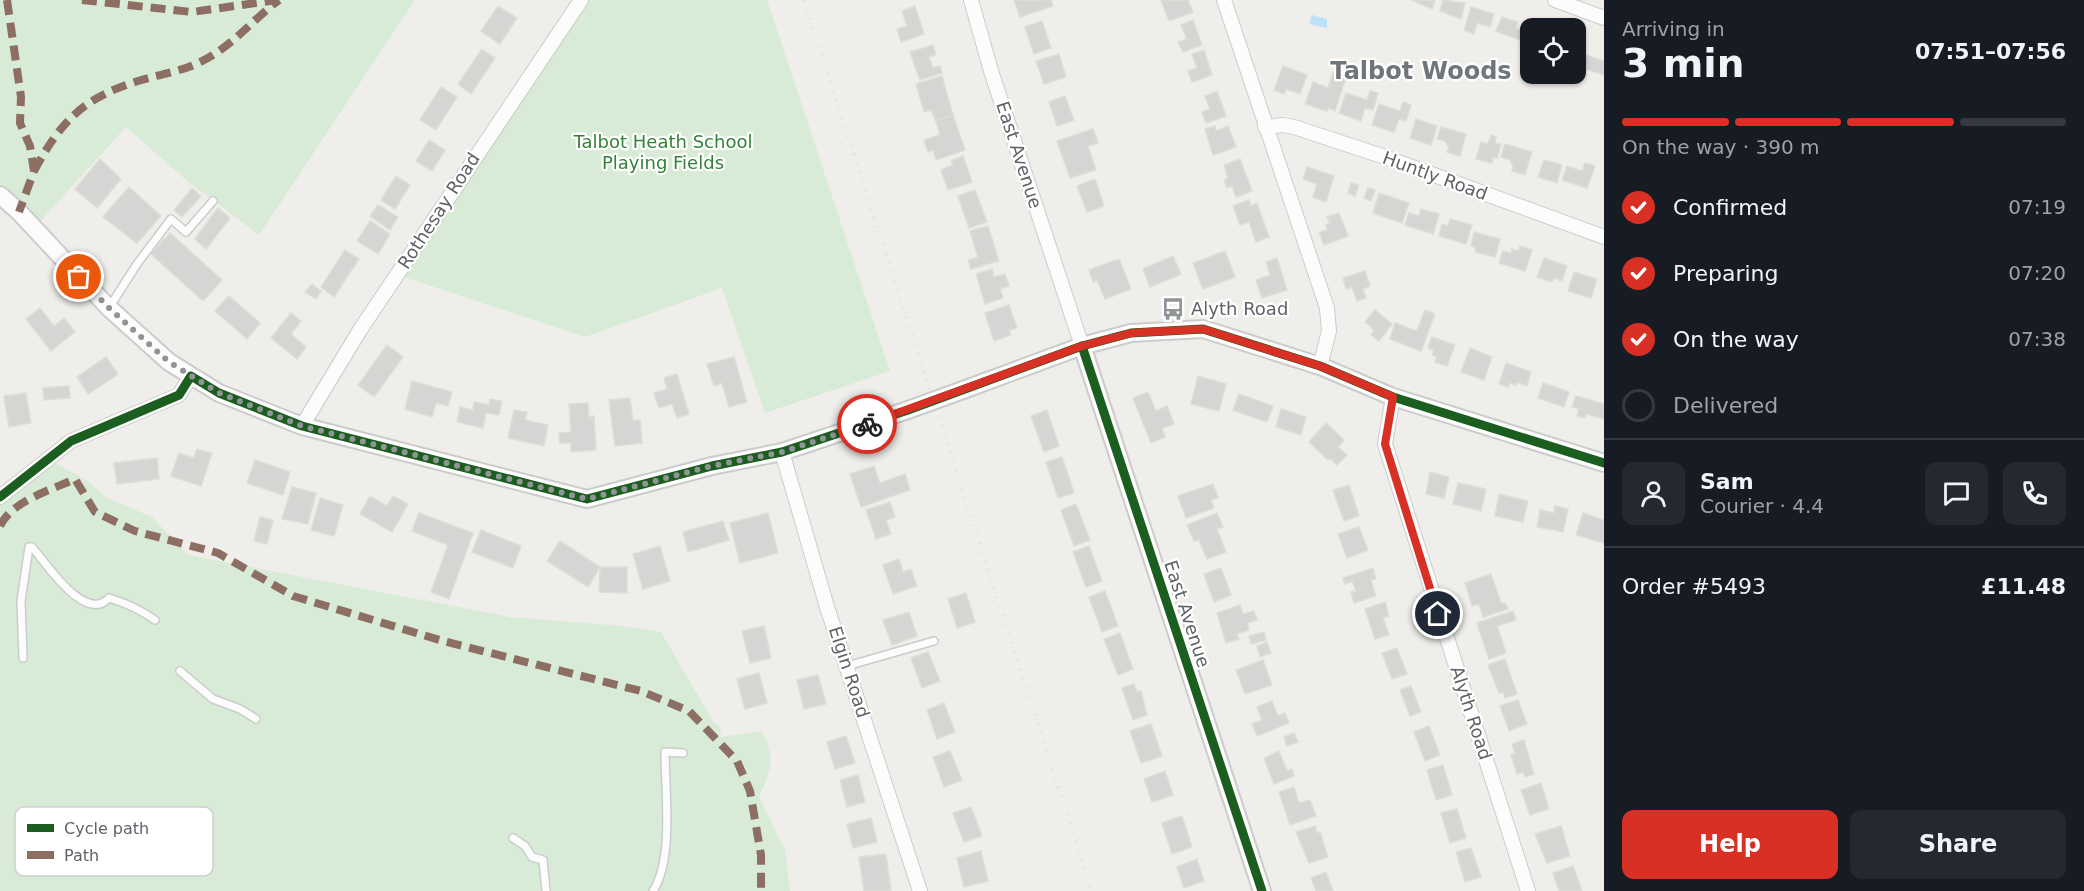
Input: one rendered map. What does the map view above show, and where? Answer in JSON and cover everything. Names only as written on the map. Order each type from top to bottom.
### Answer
[{"type":"street","name":"Rothesay Road","points":[[302,426],[360,330],[581,0]]},
{"type":"street","name":"East Avenue","points":[[970,0],[991,71],[1262,891]]},
{"type":"street","points":[[1224,0],[1327,308],[1329,331],[1320,366]]},
{"type":"street","points":[[1555,0],[1604,18]]},
{"type":"street","name":"Huntly Road","points":[[1265,127],[1283,125],[1305,131],[1604,237]]},
{"type":"street","points":[[0,195],[19,212],[109,308],[169,362],[219,393],[302,426],[587,499],[712,466],[782,452],[908,410],[1082,346],[1131,333],[1203,329],[1320,366],[1393,397],[1604,463]]},
{"type":"street","points":[[0,497],[71,441],[179,395],[191,376]]},
{"type":"street","name":"Alyth Road","points":[[1393,397],[1385,444],[1528,891]]},
{"type":"street","name":"Elgin Road","points":[[782,452],[847,666],[920,891]]},
{"type":"lane","points":[[109,308],[137,264],[171,219],[186,232],[213,201]]},
{"type":"lane","points":[[23,658],[21,601],[29,547],[32,547],[74,596],[90,604],[105,603],[109,598],[139,609],[155,620]]},
{"type":"lane","points":[[847,666],[934,641]]},
{"type":"lane","points":[[180,671],[213,699],[240,709],[256,719]]},
{"type":"lane","points":[[653,891],[659,876],[666,831],[665,752],[682,753]]},
{"type":"lane","points":[[513,838],[525,846],[532,857],[543,860],[546,891]]},
{"type":"green space","points":[[0,0],[415,0],[259,235],[185,179],[126,127],[34,228],[0,195]]},
{"type":"green space","name":"Talbot Heath School Playing Fields","points":[[588,0],[767,0],[890,371],[765,413],[722,288],[585,337],[404,277]]},
{"type":"green space","points":[[49,459],[89,482],[107,498],[152,517],[188,555],[510,617],[622,626],[661,632],[714,723],[720,726],[721,737],[762,731],[769,749],[770,764],[759,797],[785,850],[790,891],[0,891],[0,497]]},
{"type":"water","points":[[1312,15],[1327,19],[1327,28],[1309,24]]},
{"type":"building","points":[[1014,0],[1051,0],[1053,6],[1020,17]]},
{"type":"building","points":[[1161,0],[1188,0],[1193,12],[1169,21]]},
{"type":"building","points":[[1412,0],[1435,0],[1432,9]]},
{"type":"building","points":[[1443,0],[1465,3],[1461,19],[1440,11]]},
{"type":"building","points":[[498,6],[517,18],[500,44],[481,31]]},
{"type":"building","points":[[915,6],[924,34],[901,42],[897,29],[907,26],[902,11]]},
{"type":"building","points":[[1471,7],[1494,14],[1490,27],[1477,23],[1474,34],[1464,30]]},
{"type":"building","points":[[1502,17],[1518,22],[1516,28],[1520,30],[1520,40],[1496,31]]},
{"type":"building","points":[[1193,20],[1202,45],[1183,52],[1178,42],[1187,39],[1181,25]]},
{"type":"building","points":[[1042,21],[1051,48],[1034,54],[1025,27]]},
{"type":"building","points":[[933,45],[936,55],[929,57],[933,68],[940,66],[942,73],[920,80],[910,52]]},
{"type":"building","points":[[482,49],[495,58],[471,94],[458,84]]},
{"type":"building","points":[[1204,50],[1212,75],[1192,82],[1188,71],[1197,68],[1192,54]]},
{"type":"building","points":[[1059,54],[1066,77],[1044,84],[1036,61]]},
{"type":"building","points":[[1586,55],[1604,61],[1604,75],[1586,69]]},
{"type":"building","points":[[1283,66],[1307,75],[1300,94],[1286,89],[1284,94],[1274,90]]},
{"type":"building","points":[[1333,72],[1346,77],[1335,111],[1328,108],[1327,111],[1305,104],[1313,82],[1328,88]]},
{"type":"building","points":[[942,76],[953,115],[936,121],[931,110],[924,112],[916,84]]},
{"type":"building","points":[[441,87],[457,97],[436,130],[420,120]]},
{"type":"building","points":[[1217,91],[1226,116],[1206,123],[1202,112],[1210,109],[1205,96]]},
{"type":"building","points":[[1370,91],[1378,93],[1373,110],[1365,108],[1361,121],[1339,113],[1346,93],[1367,100]]},
{"type":"building","points":[[1065,96],[1074,120],[1057,126],[1049,102]]},
{"type":"building","points":[[1403,102],[1411,105],[1406,121],[1399,119],[1394,132],[1372,125],[1379,104],[1400,111]]},
{"type":"building","points":[[953,115],[965,150],[936,160],[933,150],[928,152],[924,140],[940,135],[936,121]]},
{"type":"building","points":[[1416,119],[1437,126],[1431,145],[1410,138]]},
{"type":"building","points":[[1215,126],[1216,131],[1228,126],[1236,147],[1213,155],[1205,129]]},
{"type":"building","points":[[1441,127],[1466,134],[1460,156],[1447,152],[1449,147],[1445,141],[1437,139]]},
{"type":"building","points":[[1093,129],[1098,143],[1088,146],[1096,170],[1070,178],[1057,141]]},
{"type":"building","points":[[1491,135],[1496,137],[1495,143],[1501,144],[1497,158],[1493,157],[1492,163],[1476,159],[1481,142],[1488,144]]},
{"type":"building","points":[[429,140],[445,150],[432,171],[416,161]]},
{"type":"building","points":[[1505,144],[1532,152],[1525,175],[1512,171],[1513,166],[1510,160],[1501,157]]},
{"type":"building","points":[[963,156],[972,182],[948,190],[941,170],[953,165],[951,161]]},
{"type":"building","points":[[100,159],[121,179],[97,208],[75,189]]},
{"type":"building","points":[[1240,159],[1252,191],[1236,197],[1232,186],[1227,188],[1224,180],[1228,178],[1224,165]]},
{"type":"building","points":[[1544,160],[1562,165],[1557,183],[1538,177]]},
{"type":"building","points":[[1585,163],[1595,166],[1587,188],[1562,180],[1567,166],[1582,171]]},
{"type":"building","points":[[1307,167],[1334,176],[1326,202],[1313,197],[1317,184],[1303,179]]},
{"type":"building","points":[[396,176],[410,185],[395,209],[381,200]]},
{"type":"building","points":[[1095,179],[1104,206],[1087,212],[1077,186]]},
{"type":"building","points":[[1351,183],[1359,185],[1355,196],[1348,193]]},
{"type":"building","points":[[129,187],[161,216],[137,243],[103,217]]},
{"type":"building","points":[[192,188],[201,196],[182,217],[174,210]]},
{"type":"building","points":[[1368,188],[1375,190],[1371,201],[1364,198]]},
{"type":"building","points":[[975,190],[987,222],[969,228],[958,196]]},
{"type":"building","points":[[1379,193],[1409,203],[1402,223],[1373,213]]},
{"type":"building","points":[[1249,200],[1251,206],[1257,203],[1269,237],[1256,242],[1249,222],[1240,225],[1233,206]]},
{"type":"building","points":[[378,205],[398,217],[390,230],[370,216]]},
{"type":"building","points":[[218,208],[230,218],[206,249],[195,239]]},
{"type":"building","points":[[1421,209],[1439,214],[1433,234],[1405,225],[1409,213],[1419,216]]},
{"type":"building","points":[[1339,213],[1348,236],[1324,245],[1319,232],[1327,230],[1326,225],[1330,223],[1327,217]]},
{"type":"building","points":[[1450,219],[1472,225],[1466,244],[1439,236],[1442,224],[1448,226]]},
{"type":"building","points":[[370,221],[390,234],[378,254],[357,241]]},
{"type":"building","points":[[988,226],[999,261],[971,269],[968,260],[978,257],[970,231]]},
{"type":"building","points":[[1474,232],[1500,239],[1495,257],[1475,252],[1476,248],[1471,246]]},
{"type":"building","points":[[170,233],[222,280],[203,301],[151,254]]},
{"type":"building","points":[[1520,246],[1532,250],[1525,271],[1499,263],[1503,251],[1511,253],[1512,249],[1518,251]]},
{"type":"building","points":[[345,250],[359,259],[334,297],[321,287]]},
{"type":"building","points":[[1225,251],[1235,277],[1203,289],[1193,263]]},
{"type":"building","points":[[1173,256],[1181,274],[1150,287],[1143,269]]},
{"type":"building","points":[[1277,258],[1287,290],[1262,298],[1256,280],[1270,275],[1266,262]]},
{"type":"building","points":[[1544,258],[1567,266],[1562,281],[1554,278],[1552,282],[1537,277]]},
{"type":"building","points":[[1119,259],[1131,289],[1105,299],[1097,280],[1093,282],[1089,270]]},
{"type":"building","points":[[992,269],[994,277],[1005,274],[1009,286],[1000,289],[1003,298],[985,304],[976,274]]},
{"type":"building","points":[[1365,271],[1370,286],[1363,289],[1366,298],[1357,301],[1352,287],[1346,289],[1343,278]]},
{"type":"building","points":[[1574,272],[1597,279],[1591,298],[1568,291]]},
{"type":"building","points":[[312,284],[321,291],[316,299],[305,292]]},
{"type":"building","points":[[229,296],[260,323],[247,339],[215,311]]},
{"type":"building","points":[[1009,305],[1017,328],[1009,330],[1011,335],[994,341],[985,313]]},
{"type":"building","points":[[40,308],[54,326],[64,318],[75,332],[51,351],[26,319]]},
{"type":"building","points":[[1375,310],[1392,324],[1379,341],[1371,335],[1374,330],[1365,322]]},
{"type":"building","points":[[1425,310],[1435,314],[1421,351],[1390,339],[1395,323],[1417,331]]},
{"type":"building","points":[[291,313],[301,321],[291,334],[306,347],[297,359],[271,338]]},
{"type":"building","points":[[1432,337],[1455,345],[1447,366],[1435,362],[1437,357],[1432,355],[1434,350],[1428,348]]},
{"type":"building","points":[[387,345],[403,357],[374,397],[358,385]]},
{"type":"building","points":[[1470,348],[1492,357],[1484,380],[1461,372]]},
{"type":"building","points":[[106,357],[118,374],[88,394],[77,377]]},
{"type":"building","points":[[734,357],[747,402],[729,407],[722,383],[714,386],[707,364]]},
{"type":"building","points":[[1506,363],[1531,372],[1527,386],[1517,382],[1516,385],[1510,383],[1508,387],[1499,384]]},
{"type":"building","points":[[677,374],[689,414],[677,418],[672,404],[659,408],[654,393],[667,389],[664,378]]},
{"type":"building","points":[[1198,376],[1226,384],[1219,411],[1191,404]]},
{"type":"building","points":[[412,381],[452,392],[448,406],[436,403],[432,417],[405,409]]},
{"type":"building","points":[[1543,383],[1569,392],[1564,407],[1538,398]]},
{"type":"building","points":[[69,386],[70,398],[44,400],[43,388]]},
{"type":"building","points":[[1148,392],[1156,411],[1167,406],[1174,424],[1162,428],[1165,437],[1151,443],[1133,398]]},
{"type":"building","points":[[26,393],[31,423],[9,427],[4,396]]},
{"type":"building","points":[[1239,394],[1273,406],[1267,422],[1233,410]]},
{"type":"building","points":[[1576,396],[1604,404],[1604,419],[1586,414],[1585,418],[1577,416],[1579,409],[1572,407]]},
{"type":"building","points":[[630,398],[633,421],[640,420],[642,443],[615,446],[609,400]]},
{"type":"building","points":[[490,399],[502,401],[499,415],[486,413],[483,428],[457,422],[460,407],[473,410],[474,402],[489,405]]},
{"type":"building","points":[[588,403],[589,417],[594,416],[596,450],[571,452],[571,443],[560,443],[559,433],[571,432],[569,404]]},
{"type":"building","points":[[1281,409],[1306,417],[1301,435],[1276,427]]},
{"type":"building","points":[[514,410],[527,412],[525,420],[548,425],[544,446],[508,438]]},
{"type":"building","points":[[1047,410],[1059,446],[1044,452],[1031,416]]},
{"type":"building","points":[[1326,423],[1344,440],[1338,447],[1347,455],[1337,465],[1330,458],[1328,460],[1309,442]]},
{"type":"building","points":[[197,449],[212,453],[201,486],[171,476],[179,453],[194,458]]},
{"type":"building","points":[[1062,457],[1074,493],[1058,498],[1046,462]]},
{"type":"building","points":[[157,458],[159,479],[117,484],[114,463]]},
{"type":"building","points":[[255,460],[290,472],[283,495],[247,483]]},
{"type":"building","points":[[874,466],[880,483],[905,474],[910,490],[861,507],[850,474]]},
{"type":"building","points":[[1430,472],[1449,477],[1444,498],[1426,494]]},
{"type":"building","points":[[1458,483],[1486,489],[1481,511],[1453,504]]},
{"type":"building","points":[[1213,484],[1218,498],[1211,500],[1214,508],[1186,518],[1178,496]]},
{"type":"building","points":[[1349,485],[1359,516],[1344,521],[1333,490]]},
{"type":"building","points":[[292,487],[316,493],[308,524],[282,519]]},
{"type":"building","points":[[1499,494],[1528,501],[1523,522],[1495,516]]},
{"type":"building","points":[[370,496],[387,506],[393,496],[408,504],[392,532],[360,514]]},
{"type":"building","points":[[320,498],[343,505],[334,536],[311,530]]},
{"type":"building","points":[[890,502],[895,517],[886,520],[891,534],[876,539],[866,510]]},
{"type":"building","points":[[1076,504],[1090,540],[1074,546],[1061,510]]},
{"type":"building","points":[[1555,506],[1568,509],[1563,532],[1537,527],[1540,510],[1554,513]]},
{"type":"building","points":[[419,513],[473,533],[449,599],[431,592],[448,545],[412,531]]},
{"type":"building","points":[[768,513],[778,553],[740,563],[730,523]]},
{"type":"building","points":[[1217,513],[1223,527],[1217,529],[1226,552],[1207,559],[1199,540],[1194,541],[1187,525]]},
{"type":"building","points":[[1583,513],[1604,520],[1604,543],[1576,535]]},
{"type":"building","points":[[260,517],[273,520],[267,544],[254,541]]},
{"type":"building","points":[[723,521],[729,540],[688,552],[683,532]]},
{"type":"building","points":[[1359,527],[1368,550],[1347,558],[1338,534]]},
{"type":"building","points":[[481,530],[521,546],[513,568],[472,552]]},
{"type":"building","points":[[560,541],[600,567],[588,587],[547,561]]},
{"type":"building","points":[[660,546],[670,581],[643,589],[633,554]]},
{"type":"building","points":[[1089,546],[1102,581],[1086,587],[1073,552]]},
{"type":"building","points":[[899,559],[903,572],[911,569],[917,586],[893,594],[883,565]]},
{"type":"building","points":[[600,567],[627,567],[627,593],[599,592]]},
{"type":"building","points":[[1221,568],[1231,595],[1214,602],[1204,574]]},
{"type":"building","points":[[1373,568],[1376,579],[1371,580],[1376,596],[1354,603],[1351,592],[1356,591],[1352,581],[1345,584],[1343,578]]},
{"type":"building","points":[[1491,574],[1501,603],[1505,603],[1508,609],[1483,617],[1479,604],[1472,606],[1465,583]]},
{"type":"building","points":[[1105,591],[1118,626],[1102,632],[1089,597]]},
{"type":"building","points":[[966,593],[975,622],[957,628],[948,599]]},
{"type":"building","points":[[1385,602],[1389,616],[1383,618],[1389,635],[1375,639],[1365,609]]},
{"type":"building","points":[[1240,605],[1243,614],[1254,611],[1257,620],[1247,623],[1249,630],[1237,634],[1239,639],[1226,643],[1217,613]]},
{"type":"building","points":[[1513,611],[1516,620],[1497,626],[1506,653],[1489,659],[1477,623]]},
{"type":"building","points":[[909,612],[917,636],[892,645],[883,620]]},
{"type":"building","points":[[764,626],[771,658],[750,663],[742,631]]},
{"type":"building","points":[[1264,632],[1266,640],[1251,644],[1249,636]]},
{"type":"building","points":[[1120,633],[1133,669],[1118,675],[1104,639]]},
{"type":"building","points":[[1267,642],[1271,653],[1260,657],[1257,646]]},
{"type":"building","points":[[1397,648],[1407,674],[1392,679],[1382,653]]},
{"type":"building","points":[[928,652],[940,681],[922,688],[911,658]]},
{"type":"building","points":[[1505,659],[1517,694],[1505,698],[1503,692],[1499,693],[1488,665]]},
{"type":"building","points":[[1263,660],[1272,685],[1245,694],[1236,670]]},
{"type":"building","points":[[759,673],[767,703],[745,709],[737,679]]},
{"type":"building","points":[[818,675],[826,704],[804,709],[797,680]]},
{"type":"building","points":[[1134,684],[1137,692],[1141,691],[1147,715],[1133,720],[1122,688]]},
{"type":"building","points":[[1411,686],[1421,712],[1410,716],[1400,690]]},
{"type":"building","points":[[1518,700],[1527,724],[1509,731],[1500,706]]},
{"type":"building","points":[[1272,701],[1278,716],[1285,713],[1289,723],[1257,736],[1252,724],[1262,720],[1257,707]]},
{"type":"building","points":[[944,703],[955,732],[937,739],[927,710]]},
{"type":"building","points":[[1151,724],[1162,756],[1141,763],[1130,731]]},
{"type":"building","points":[[1429,726],[1440,755],[1425,761],[1414,732]]},
{"type":"building","points":[[1294,733],[1298,742],[1287,746],[1284,737]]},
{"type":"building","points":[[846,736],[855,763],[835,769],[827,742]]},
{"type":"building","points":[[1524,740],[1534,774],[1525,777],[1523,772],[1517,774],[1511,755],[1515,753],[1512,744]]},
{"type":"building","points":[[950,751],[962,780],[944,787],[933,757]]},
{"type":"building","points":[[1279,751],[1287,771],[1292,769],[1294,776],[1274,784],[1264,758]]},
{"type":"building","points":[[1443,765],[1452,795],[1436,800],[1427,770]]},
{"type":"building","points":[[1165,771],[1173,795],[1152,802],[1144,779]]},
{"type":"building","points":[[858,775],[865,802],[847,807],[840,780]]},
{"type":"building","points":[[1541,783],[1549,809],[1530,815],[1521,790]]},
{"type":"building","points":[[1294,787],[1299,803],[1310,800],[1316,816],[1290,825],[1279,792]]},
{"type":"building","points":[[971,807],[982,836],[964,842],[953,813]]},
{"type":"building","points":[[1457,809],[1466,838],[1450,843],[1441,813]]},
{"type":"building","points":[[1182,816],[1192,847],[1172,854],[1162,823]]},
{"type":"building","points":[[871,818],[877,842],[853,848],[847,824]]},
{"type":"building","points":[[1315,826],[1317,833],[1320,832],[1328,857],[1309,863],[1296,832]]},
{"type":"building","points":[[1561,826],[1570,856],[1547,863],[1535,834]]},
{"type":"building","points":[[1471,848],[1481,877],[1465,882],[1456,852]]},
{"type":"building","points":[[981,851],[988,881],[964,887],[957,858]]},
{"type":"building","points":[[886,854],[891,891],[864,891],[859,857]]},
{"type":"building","points":[[1197,859],[1204,881],[1184,888],[1177,867]]},
{"type":"building","points":[[1573,866],[1582,891],[1559,891],[1553,873]]},
{"type":"building","points":[[1326,872],[1333,891],[1316,891],[1311,878]]},
{"type":"railway","points":[[804,0],[1092,891]]},
{"type":"marked path","points":[[7,0],[21,97],[20,123],[30,146],[34,171],[19,212]]},
{"type":"marked path","points":[[82,0],[192,12],[277,0]]},
{"type":"marked path","points":[[34,171],[64,125],[88,104],[119,88],[182,69],[208,58],[279,0]]},
{"type":"marked path","points":[[0,526],[6,517],[23,503],[75,479],[95,512],[135,531],[218,553],[293,596],[443,641],[641,691],[689,711],[737,761],[750,791],[761,855],[761,891]]},
{"type":"cycle path","points":[[0,497],[71,441],[179,395],[191,376],[219,393],[302,426],[587,499],[712,466],[782,452],[908,410],[1082,346],[1131,333],[1203,329],[1320,366],[1393,397],[1604,463]]},
{"type":"cycle path","points":[[1082,346],[1262,891]]},
{"type":"way so far","points":[[79,277],[109,308],[169,362],[219,393],[302,426],[587,499],[712,466],[782,452],[867,424]]},
{"type":"place","name":"Alyth Road","points":[[1173,309]]},
{"type":"district","name":"Talbot Woods","points":[[1421,71]]},
{"type":"route","points":[[867,424],[1082,346],[1131,333],[1203,329],[1320,366],[1393,397],[1385,444],[1438,614]]}]
